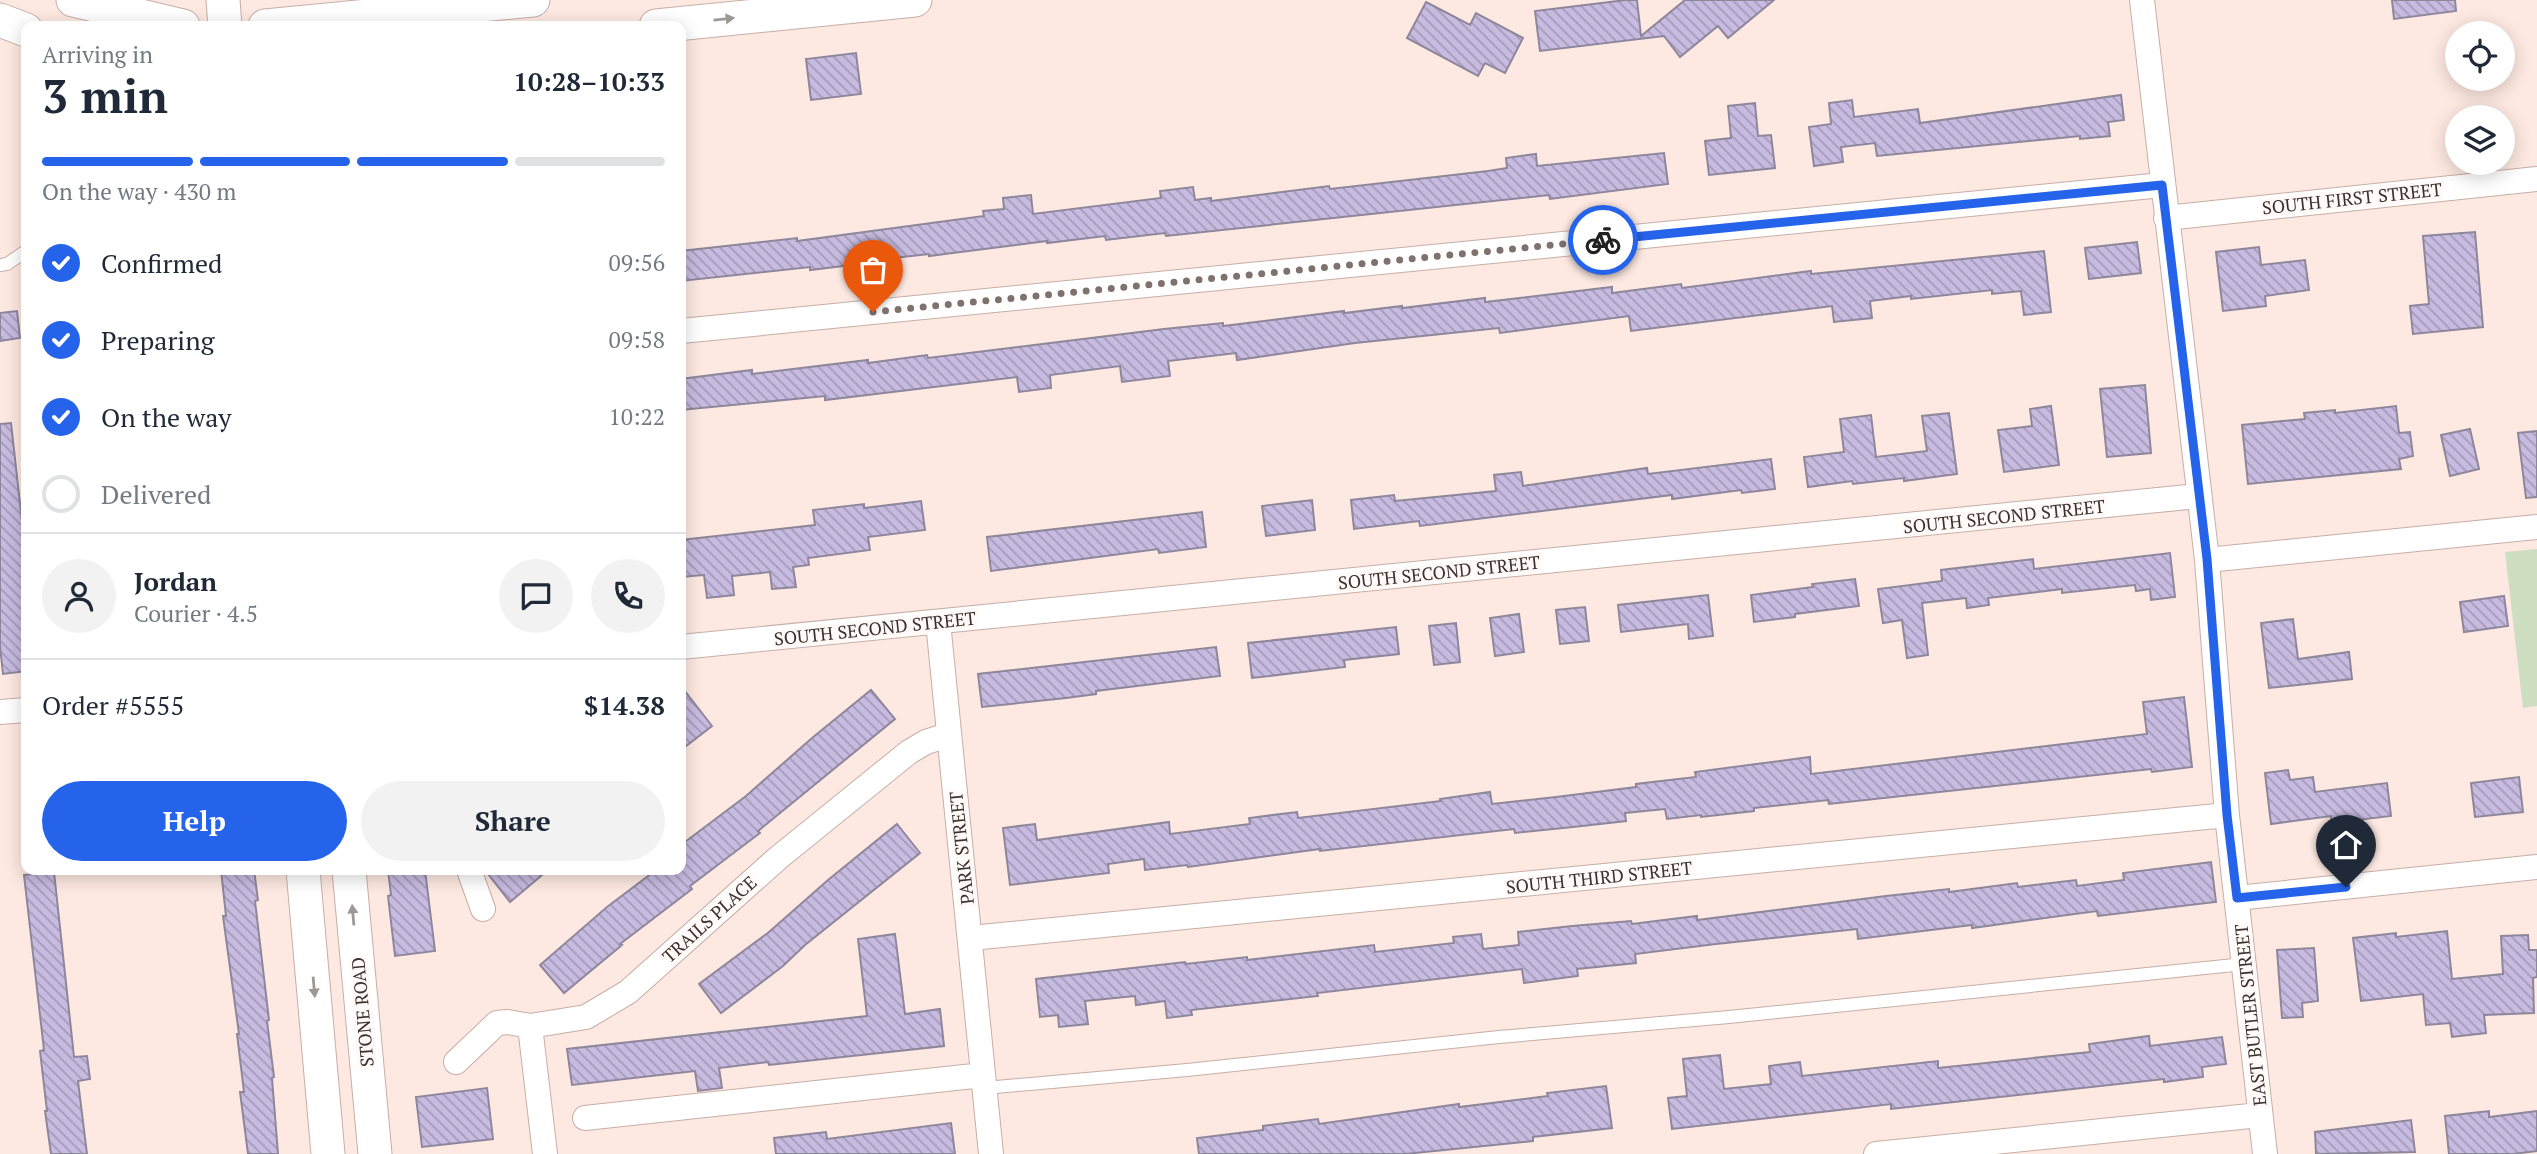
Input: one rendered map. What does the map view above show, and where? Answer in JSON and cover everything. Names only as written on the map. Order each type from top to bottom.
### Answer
[{"type":"main road","points":[[73,0],[162,21]]},
{"type":"main road","points":[[223,0],[225,21]]},
{"type":"main road","points":[[274,19],[533,0]]},
{"type":"main road","points":[[686,23],[915,0]]},
{"type":"main road","points":[[0,20],[21,28]]},
{"type":"main road","points":[[303,875],[328,1154]]},
{"type":"main road","name":"STONE ROAD","points":[[349,875],[376,1154]]},
{"type":"street","name":"EAST BUTLER STREET","points":[[2142,0],[2207,559],[2227,815],[2265,1154]]},
{"type":"street","name":"SOUTH FIRST STREET","points":[[2166,218],[2537,178]]},
{"type":"street","points":[[686,331],[2162,185]]},
{"type":"street","name":"SOUTH SECOND STREET","points":[[686,647],[2198,496]]},
{"type":"street","points":[[2207,559],[2537,527]]},
{"type":"street","name":"PARK STREET","points":[[937,622],[991,1154]]},
{"type":"street","points":[[0,712],[21,710]]},
{"type":"street","name":"TRAILS PLACE","points":[[456,1062],[497,1023],[530,1026],[586,1017],[628,992],[778,858],[909,752],[926,742],[948,735]]},
{"type":"street","name":"SOUTH THIRD STREET","points":[[971,938],[2227,815]]},
{"type":"street","points":[[2237,898],[2537,867]]},
{"type":"street","points":[[471,875],[483,909]]},
{"type":"street","points":[[530,1026],[545,1154]]},
{"type":"street","points":[[585,1118],[984,1081]]},
{"type":"street","points":[[1876,1154],[2260,1115]]},
{"type":"lane","points":[[0,265],[7,264],[21,254]]},
{"type":"lane","points":[[984,1081],[1187,1070],[2244,964]]},
{"type":"green space","points":[[2537,549],[2537,706],[2523,708],[2505,552]]},
{"type":"building","points":[[1637,0],[1641,36],[1685,0],[1774,0],[1728,38],[1718,26],[1680,57],[1664,36],[1540,51],[1535,11]]},
{"type":"building","points":[[2392,0],[2455,0],[2456,11],[2394,19]]},
{"type":"building","points":[[1426,2],[1470,25],[1476,13],[1523,38],[1505,73],[1485,63],[1478,76],[1407,38]]},
{"type":"building","points":[[856,53],[861,94],[811,100],[806,59]]},
{"type":"building","points":[[2121,95],[2124,120],[2108,122],[2110,136],[2080,139],[2080,136],[1877,156],[1875,143],[1841,147],[1843,162],[1814,166],[1809,127],[1831,124],[1829,103],[1852,100],[1854,117],[1918,109],[1920,123]]},
{"type":"building","points":[[1755,103],[1758,136],[1771,135],[1775,168],[1709,175],[1705,141],[1731,138],[1728,106]]},
{"type":"building","points":[[1664,153],[1668,184],[1550,199],[1549,195],[1166,236],[1165,233],[1106,240],[1105,236],[1047,241],[810,270],[810,267],[686,280],[686,250],[797,238],[797,241],[984,216],[983,211],[1004,209],[1003,198],[1031,195],[1033,214],[1161,198],[1160,191],[1193,187],[1195,200],[1211,198],[1211,201],[1329,186],[1330,189],[1488,171],[1507,168],[1506,158],[1536,154],[1537,166]]},
{"type":"building","points":[[2475,232],[2483,327],[2413,334],[2410,306],[2429,304],[2423,236]]},
{"type":"building","points":[[2137,242],[2141,273],[2089,279],[2085,248]]},
{"type":"building","points":[[2259,247],[2261,265],[2305,260],[2309,290],[2265,296],[2266,306],[2223,311],[2216,252]]},
{"type":"building","points":[[2044,251],[2051,312],[2024,315],[2021,291],[1992,294],[1992,290],[1870,301],[1872,318],[1834,322],[1832,306],[1631,331],[1629,316],[1500,333],[1499,328],[1355,343],[1237,360],[1236,353],[1168,361],[1170,376],[1122,382],[1120,366],[1050,375],[1051,388],[1019,392],[1017,377],[825,400],[825,396],[686,410],[686,378],[752,370],[752,374],[868,360],[868,363],[927,355],[928,358],[1164,329],[1223,323],[1223,326],[1485,298],[1485,302],[1612,287],[1612,293],[1681,284],[1682,288],[1811,271],[1811,274]]},
{"type":"building","points":[[17,311],[20,338],[0,341],[0,313]]},
{"type":"building","points":[[2145,385],[2151,453],[2107,457],[2100,389]]},
{"type":"building","points":[[2051,406],[2059,465],[2004,472],[1998,430],[2032,426],[2030,409]]},
{"type":"building","points":[[2396,406],[2399,433],[2410,432],[2413,456],[2399,459],[2401,469],[2248,484],[2242,425],[2305,419],[2304,413],[2335,410],[2335,413]]},
{"type":"building","points":[[1949,413],[1957,474],[1904,481],[1904,478],[1853,484],[1852,481],[1808,487],[1804,457],[1844,452],[1840,419],[1871,415],[1876,457],[1927,451],[1922,416]]},
{"type":"building","points":[[11,423],[21,512],[21,672],[3,674],[0,646],[0,424]]},
{"type":"building","points":[[2470,429],[2479,469],[2450,476],[2441,435]]},
{"type":"building","points":[[2537,431],[2537,497],[2526,498],[2518,433]]},
{"type":"building","points":[[1771,459],[1775,489],[1742,493],[1741,490],[1672,499],[1672,495],[1420,526],[1419,521],[1354,529],[1351,500],[1394,495],[1395,501],[1496,491],[1494,475],[1521,472],[1523,486],[1647,468],[1648,474]]},
{"type":"building","points":[[1312,500],[1315,530],[1266,536],[1262,506]]},
{"type":"building","points":[[921,501],[925,530],[868,537],[870,550],[808,558],[809,565],[793,567],[796,587],[772,589],[770,572],[732,576],[734,595],[707,598],[704,575],[686,577],[686,539],[815,525],[813,510],[864,504],[864,508]]},
{"type":"building","points":[[1202,512],[1206,547],[1159,553],[1158,549],[991,571],[987,537]]},
{"type":"building","points":[[2170,553],[2175,597],[2151,600],[2150,589],[2136,591],[2135,585],[2062,593],[2062,589],[1988,598],[1989,605],[1967,608],[1966,598],[1922,603],[1928,655],[1907,658],[1902,620],[1883,623],[1878,589],[1942,581],[1941,570],[2033,559],[2034,569]]},
{"type":"building","points":[[1855,579],[1859,606],[1754,622],[1751,595]]},
{"type":"building","points":[[1708,595],[1713,636],[1689,639],[1688,624],[1621,632],[1618,605]]},
{"type":"building","points":[[2504,596],[2508,626],[2464,632],[2460,602]]},
{"type":"building","points":[[1585,607],[1589,641],[1560,644],[1556,610]]},
{"type":"building","points":[[1519,614],[1524,652],[1495,656],[1490,618]]},
{"type":"building","points":[[2293,619],[2298,659],[2349,652],[2352,679],[2269,688],[2261,623]]},
{"type":"building","points":[[1456,623],[1460,662],[1434,665],[1429,626]]},
{"type":"building","points":[[1396,627],[1399,654],[1344,660],[1345,667],[1252,678],[1248,643]]},
{"type":"building","points":[[1216,647],[1220,676],[982,707],[978,674]]},
{"type":"building","points":[[871,690],[895,719],[564,993],[540,965],[607,907],[649,875],[686,875],[686,841],[746,796]]},
{"type":"building","points":[[686,692],[712,726],[686,746]]},
{"type":"building","points":[[2184,697],[2192,767],[2152,772],[2151,769],[1829,804],[1828,800],[1701,817],[1667,819],[1665,809],[1625,813],[1626,821],[1515,833],[1514,829],[1320,849],[1188,867],[1145,870],[1144,859],[1108,864],[1109,873],[1010,885],[1003,828],[1035,824],[1037,840],[1169,822],[1170,834],[1250,824],[1249,818],[1297,812],[1298,818],[1441,801],[1440,799],[1490,792],[1492,804],[1556,797],[1696,777],[1695,772],[1810,757],[1811,774],[2147,734],[2143,702]]},
{"type":"building","points":[[2288,770],[2290,780],[2313,777],[2315,792],[2387,783],[2391,816],[2332,823],[2331,816],[2271,824],[2265,773]]},
{"type":"building","points":[[2519,777],[2523,812],[2475,817],[2471,783]]},
{"type":"building","points":[[897,824],[920,853],[805,945],[783,966],[721,1013],[699,984],[769,932]]},
{"type":"building","points":[[2211,862],[2216,902],[2098,916],[2097,911],[1972,928],[1972,925],[1858,939],[1857,929],[1716,944],[1635,954],[1636,963],[1577,969],[1578,976],[1524,983],[1522,969],[1191,1010],[1192,1015],[1167,1018],[1165,1001],[1136,1005],[1135,996],[1085,1001],[1088,1024],[1059,1027],[1058,1015],[1040,1017],[1036,979],[1185,962],[1247,957],[1247,960],[1374,945],[1375,952],[1454,943],[1453,937],[1481,934],[1483,949],[1519,945],[1518,932],[1631,921],[1632,924],[1697,916],[1697,920],[1886,896],[1949,889],[1949,892],[2017,883],[2018,887],[2076,880],[2077,886],[2124,880],[2123,873]]},
{"type":"building","points":[[24,875],[54,875],[74,1057],[87,1056],[90,1079],[78,1081],[87,1154],[51,1154],[40,1051],[44,1050]]},
{"type":"building","points":[[222,875],[255,875],[258,900],[255,901],[274,1077],[278,1154],[248,1154],[240,1092],[244,1092],[239,1034],[223,916],[226,916]]},
{"type":"building","points":[[389,875],[426,875],[435,951],[395,956],[388,896],[391,895]]},
{"type":"building","points":[[489,875],[542,875],[510,902]]},
{"type":"building","points":[[2447,931],[2452,979],[2503,974],[2501,936],[2528,935],[2529,950],[2537,950],[2537,977],[2533,978],[2534,1013],[2484,1015],[2486,1033],[2452,1037],[2450,1023],[2426,1025],[2423,994],[2361,1001],[2353,938],[2396,933],[2396,937]]},
{"type":"building","points":[[895,934],[905,1014],[940,1009],[944,1046],[719,1068],[722,1088],[698,1091],[695,1071],[572,1085],[567,1049],[867,1016],[858,939]]},
{"type":"building","points":[[2314,948],[2318,1001],[2302,1003],[2303,1017],[2282,1018],[2277,950]]},
{"type":"building","points":[[2149,1036],[2150,1046],[2222,1037],[2226,1064],[2202,1067],[2203,1077],[2164,1082],[2164,1079],[1891,1109],[1891,1104],[1672,1129],[1668,1098],[1687,1096],[1683,1059],[1720,1055],[1724,1089],[1771,1084],[1769,1066],[1800,1062],[1802,1076],[1938,1061],[1938,1068],[2090,1052],[2089,1044]]},
{"type":"building","points":[[1606,1086],[1612,1128],[1533,1137],[1533,1141],[1405,1154],[1199,1154],[1197,1138],[1263,1130],[1263,1126],[1318,1119],[1319,1124],[1459,1104],[1459,1107],[1548,1096],[1547,1093]]},
{"type":"building","points":[[487,1088],[493,1139],[422,1147],[416,1097]]},
{"type":"building","points":[[2489,1111],[2489,1117],[2537,1111],[2537,1151],[2513,1154],[2449,1154],[2445,1116]]},
{"type":"building","points":[[2411,1120],[2415,1152],[2316,1154],[2315,1132]]},
{"type":"building","points":[[951,1123],[955,1154],[776,1154],[774,1138],[826,1132],[827,1139]]},
{"type":"way so far","points":[[873,312],[1603,240]]},
{"type":"route","points":[[1603,240],[2162,185],[2207,559],[2227,815],[2237,898],[2346,887]]}]
